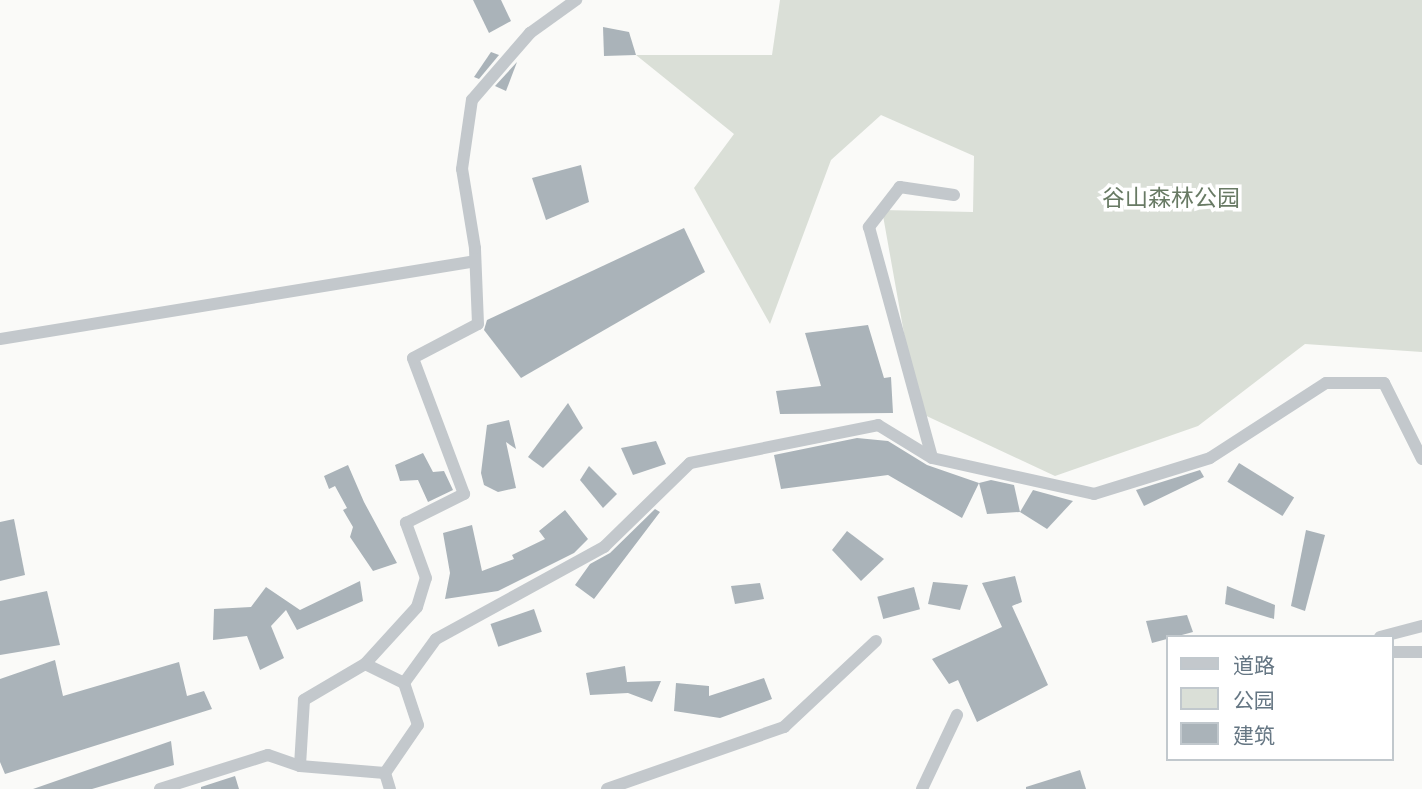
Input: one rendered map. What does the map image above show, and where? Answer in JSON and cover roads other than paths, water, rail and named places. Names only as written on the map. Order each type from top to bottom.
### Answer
[{"type":"street","points":[[300,766],[304,700],[365,664],[417,607],[426,578],[406,523],[464,494],[413,358],[478,324],[475,261],[462,169],[472,100],[530,33],[576,0]]},
{"type":"street","points":[[932,457],[869,227],[900,187],[954,195]]},
{"type":"street","points":[[0,339],[475,261]]},
{"type":"street","points":[[404,683],[436,639],[604,547],[690,463],[878,425],[932,457],[1094,494],[1210,457],[1326,383],[1384,383],[1422,459]]},
{"type":"street","points":[[1388,635],[1422,626]]},
{"type":"street","points":[[607,789],[785,727],[876,641]]},
{"type":"street","points":[[1394,652],[1422,652]]},
{"type":"street","points":[[365,664],[404,683],[418,724],[385,773]]},
{"type":"street","points":[[922,789],[957,715]]},
{"type":"street","points":[[160,789],[268,755],[300,766],[385,773]]},
{"type":"street","points":[[385,773],[390,789]]},
{"type":"park label","name":"谷山森林公园","points":[[1171,199]]}]
